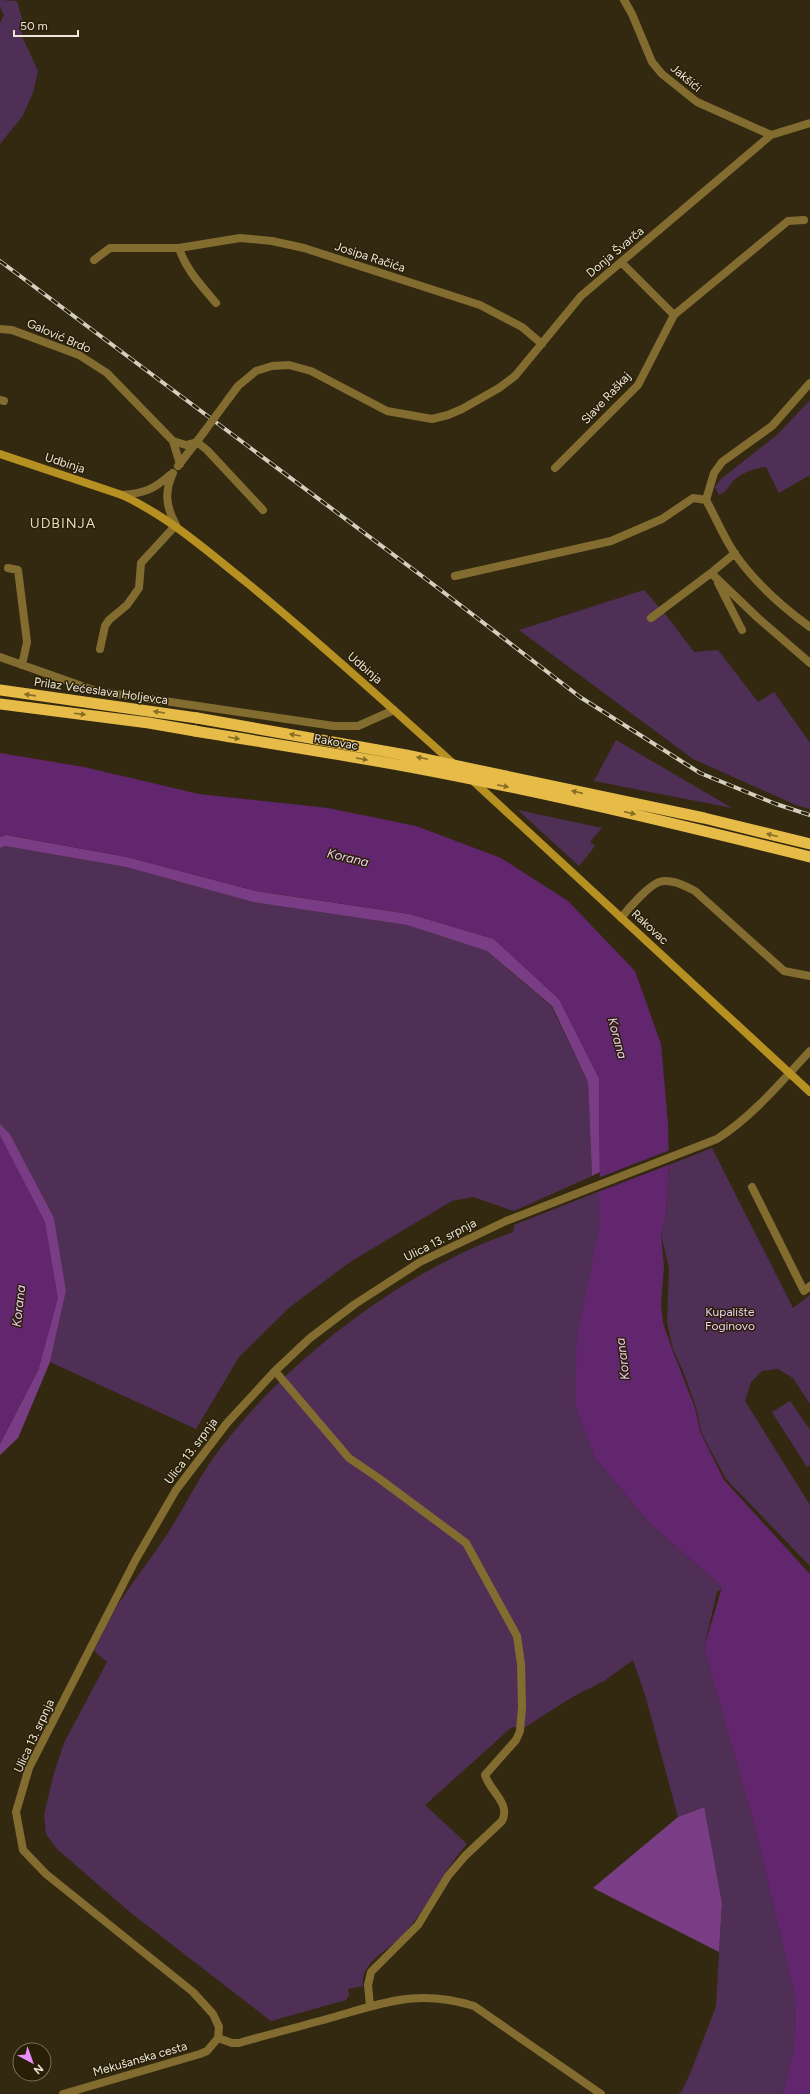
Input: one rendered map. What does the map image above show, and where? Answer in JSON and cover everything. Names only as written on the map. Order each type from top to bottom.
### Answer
[{"type":"highway","name":"Prilaz Većeslava Holjevca","points":[[0,690],[197,718]]},
{"type":"highway","name":"Rakovac","points":[[0,704],[149,723],[409,767],[526,790],[652,818],[810,857]]},
{"type":"highway","name":"Rakovac","points":[[197,718],[406,755],[704,818],[810,844]]},
{"type":"main road","name":"Udbinja","points":[[0,454],[122,495],[142,504],[176,525],[303,630],[394,710]]},
{"type":"main road","name":"Rakovac","points":[[394,710],[493,798],[810,1092]]},
{"type":"street","name":"Jakšići","points":[[624,0],[635,20],[652,62],[662,74],[697,102],[771,135]]},
{"type":"street","name":"Donja Švarča","points":[[448,416],[481,399],[515,376],[581,296],[622,263],[771,135],[810,123]]},
{"type":"street","name":"Slave Raškaj","points":[[555,468],[638,385],[674,316],[788,221],[804,220]]},
{"type":"street","name":"Josipa Račića","points":[[94,260],[110,248],[179,248],[240,238],[272,241],[304,248],[480,305],[522,327],[542,344]]},
{"type":"street","points":[[179,248],[183,261],[190,272],[216,303]]},
{"type":"street","points":[[622,263],[674,316]]},
{"type":"street","name":"Galović Brdo","points":[[0,329],[12,330],[79,355],[102,369],[122,387],[173,441],[180,464]]},
{"type":"street","name":"Udbinja","points":[[122,495],[142,493],[153,489],[173,473],[238,386],[256,371],[272,366],[289,365],[312,371],[387,411],[432,419],[448,416]]},
{"type":"street","points":[[810,383],[772,426],[722,462],[714,474],[706,500],[735,553],[760,585],[785,609],[810,627]]},
{"type":"street","points":[[173,441],[186,444],[197,442],[263,510]]},
{"type":"street","name":"Udbinja","points":[[173,473],[169,482],[167,499],[169,512],[176,525]]},
{"type":"street","points":[[455,576],[611,541],[662,519],[693,498],[706,500]]},
{"type":"street","points":[[100,649],[105,626],[109,620],[127,605],[139,588],[141,563],[176,525]]},
{"type":"street","points":[[651,618],[714,576],[735,553]]},
{"type":"street","points":[[8,568],[18,570],[28,642],[22,665]]},
{"type":"street","points":[[714,576],[742,630]]},
{"type":"street","points":[[714,576],[758,618],[810,663]]},
{"type":"street","points":[[0,657],[96,691],[334,726],[358,726],[394,710]]},
{"type":"street","points":[[621,918],[649,889],[660,881],[678,882],[695,891],[784,971],[810,976]]},
{"type":"street","name":"Ulica 13. srpnja","points":[[218,2038],[219,2027],[217,2020],[193,1992],[46,1874],[23,1850],[16,1812],[29,1768],[140,1552],[176,1490],[195,1463],[227,1423],[275,1371],[310,1338],[385,1283],[420,1262],[518,1216],[704,1145],[736,1128],[810,1051]]},
{"type":"street","points":[[752,1187],[804,1291],[810,1286]]},
{"type":"street","points":[[275,1371],[349,1458],[466,1543],[517,1636],[521,1664],[522,1707],[520,1731],[516,1740],[485,1775],[505,1808],[505,1815],[502,1821],[460,1861],[448,1876],[418,1925],[371,1972],[368,1985],[370,2006]]},
{"type":"street","points":[[218,2038],[232,2043],[239,2043],[394,2000],[424,1997],[452,2000],[474,2006],[600,2094]]},
{"type":"street","name":"Mekušanska cesta","points":[[62,2094],[207,2052],[218,2038]]},
{"type":"green space","points":[[0,0],[17,1],[23,22],[22,36],[38,71],[33,93],[22,117],[0,144],[0,23],[4,15],[0,7]]},
{"type":"green space","points":[[810,400],[810,475],[779,493],[766,467],[758,468],[746,472],[738,477],[724,492],[719,495],[715,487],[721,479],[778,434]]},
{"type":"green space","points":[[644,590],[666,615],[694,652],[718,650],[758,702],[774,692],[810,743],[810,809],[796,805],[693,759],[519,630]]},
{"type":"green space","points":[[616,740],[732,808],[594,781]]},
{"type":"green space","points":[[518,810],[602,828],[590,842],[595,846],[579,866]]},
{"type":"green space","points":[[5,846],[126,867],[253,902],[407,925],[487,951],[551,1006],[588,1082],[592,1176],[514,1211],[473,1197],[452,1201],[350,1262],[290,1307],[239,1357],[196,1429],[50,1362],[66,1291],[54,1218],[10,1134],[0,1124],[0,848]]},
{"type":"green space","name":"Kupalište Foginovo","points":[[712,1148],[793,1308],[810,1295],[810,1404],[793,1378],[778,1369],[762,1371],[751,1382],[745,1401],[810,1505],[810,1566],[726,1479],[702,1434],[696,1407],[673,1349],[667,1322],[669,1268],[661,1234],[666,1214],[669,1165]]},
{"type":"green space","points":[[600,1191],[600,1225],[575,1406],[595,1458],[650,1524],[722,1587],[721,1590],[717,1591],[704,1648],[755,1828],[795,1997],[794,2049],[783,2094],[678,2094],[682,2091],[692,2069],[716,2006],[722,1903],[703,1807],[678,1817],[646,1698],[633,1660],[604,1681],[574,1696],[524,1728],[512,1727],[425,1805],[467,1844],[450,1866],[420,1914],[402,1936],[370,1964],[363,1978],[363,1986],[348,1989],[349,1995],[346,2000],[271,2021],[131,1913],[57,1849],[46,1834],[44,1815],[54,1773],[64,1743],[107,1662],[94,1651],[117,1606],[168,1533],[214,1457],[242,1422],[274,1387],[310,1354],[388,1295],[429,1270],[471,1249],[513,1232],[514,1225]]},
{"type":"green space","points":[[790,1401],[810,1430],[810,1465],[807,1467],[772,1412]]},
{"type":"shaded area","points":[[6,835],[127,857],[256,891],[410,914],[494,939],[559,999],[599,1078],[600,1172],[592,1176],[588,1082],[552,1006],[487,951],[407,925],[253,902],[126,867],[5,846],[0,848],[0,837]]},
{"type":"shaded area","points":[[0,1124],[10,1134],[54,1218],[66,1291],[50,1362],[18,1438],[0,1455],[0,1444],[39,1368],[0,1135]]},
{"type":"shaded area","points":[[704,1807],[722,1903],[719,1952],[593,1888],[678,1817]]},
{"type":"water","name":"Korana","points":[[0,753],[84,767],[199,794],[328,808],[416,826],[501,858],[568,901],[635,971],[661,1044],[668,1124],[669,1165],[666,1214],[661,1234],[664,1267],[661,1303],[663,1323],[695,1408],[701,1434],[724,1480],[810,1574],[810,2094],[783,2094],[794,2049],[795,1997],[755,1828],[704,1648],[722,1587],[650,1524],[595,1458],[575,1406],[577,1338],[600,1225],[599,1078],[559,999],[494,939],[410,914],[256,891],[127,857],[6,835],[0,837]]},
{"type":"water","name":"Korana","points":[[0,1135],[45,1222],[58,1298],[39,1368],[0,1444]]},
{"type":"pier","points":[[670,1150],[671,1164],[598,1192],[598,1178]]},
{"type":"railway","points":[[0,261],[438,588],[580,697],[700,773],[776,804],[810,815]]},
{"type":"district","name":"UDBINJA","points":[[63,523]]}]
